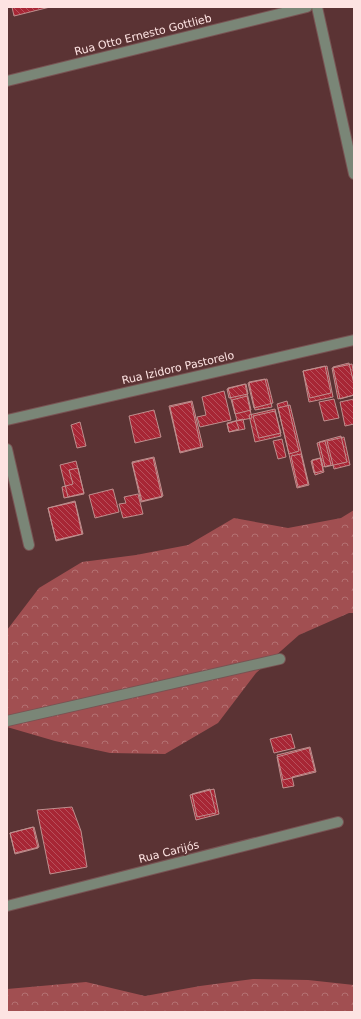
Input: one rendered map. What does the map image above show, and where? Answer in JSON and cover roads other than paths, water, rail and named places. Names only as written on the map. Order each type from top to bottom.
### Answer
[{"type":"street","name":"Rua Otto Ernesto Gottlieb","points":[[7,81],[307,7]]},
{"type":"street","points":[[317,7],[354,174]]},
{"type":"street","name":"Rua Izidoro Pastorelo","points":[[7,420],[354,340]]},
{"type":"street","points":[[7,449],[29,546]]},
{"type":"street","points":[[7,721],[280,660]]},
{"type":"street","name":"Rua Carijós","points":[[7,906],[338,822]]}]
